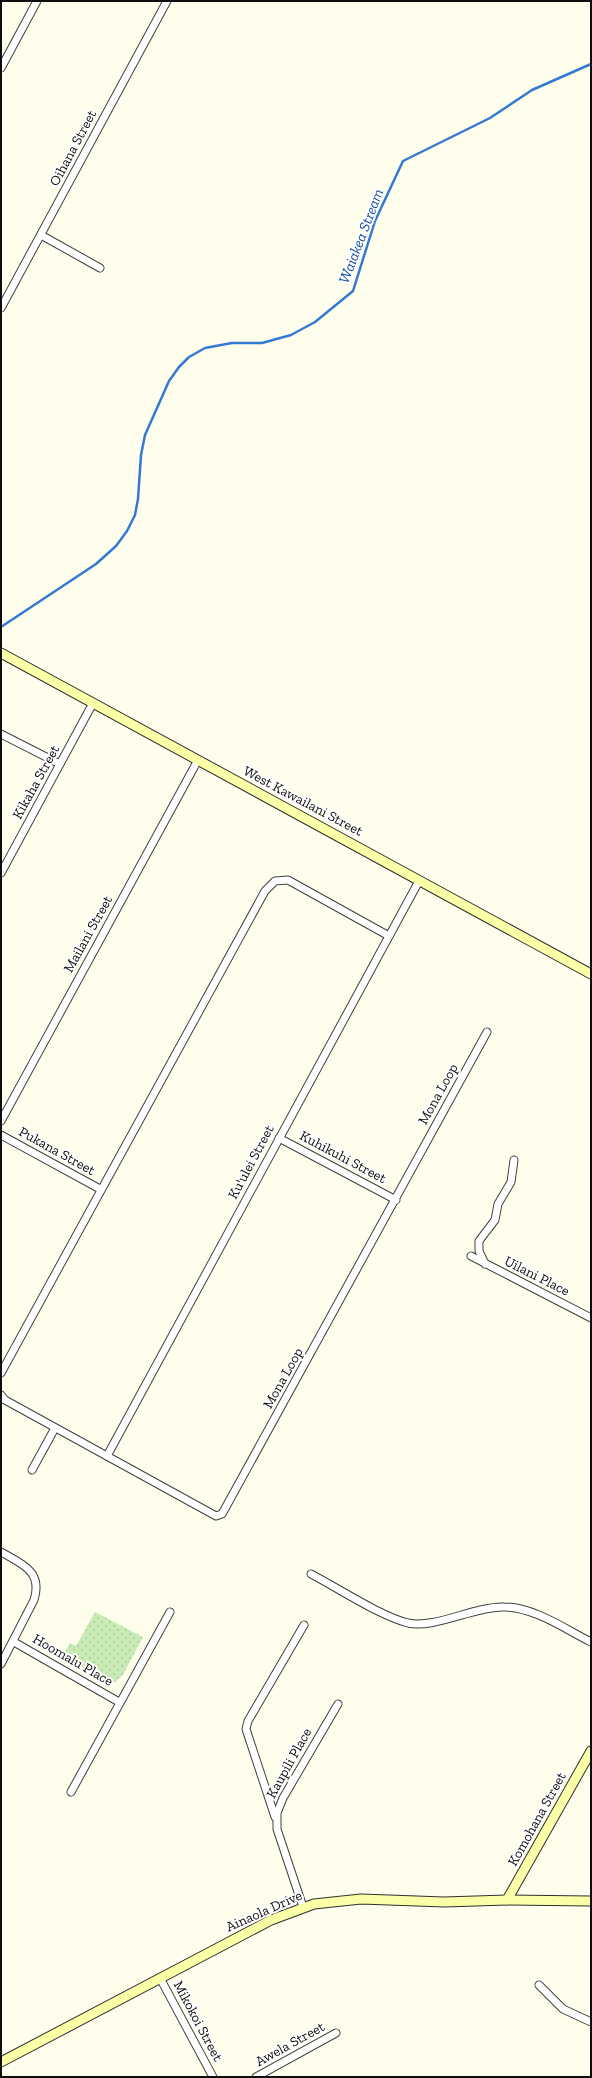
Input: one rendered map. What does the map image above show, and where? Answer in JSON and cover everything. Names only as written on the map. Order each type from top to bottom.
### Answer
[{"type":"street","points":[[1,68],[37,1]]},
{"type":"street","name":"Oihana Street","points":[[1,308],[166,1]]},
{"type":"street","points":[[41,235],[100,268]]},
{"type":"street","name":"West Kawailani Street","points":[[1,653],[591,974]]},
{"type":"street","name":"Kikaha Street","points":[[2,870],[93,703]]},
{"type":"street","points":[[1,734],[60,764]]},
{"type":"street","name":"Mailani Street","points":[[1,1121],[198,760]]},
{"type":"street","points":[[1,1373],[100,1189],[265,891],[274,881],[288,880],[389,936]]},
{"type":"street","name":"Ku'ulei Street","points":[[107,1456],[419,881]]},
{"type":"street","name":"Mona Loop","points":[[1,1395],[5,1400],[216,1516],[222,1514],[487,1032]]},
{"type":"street","name":"Pukana Street","points":[[1,1135],[100,1189]]},
{"type":"street","name":"Kuhikuhi Street","points":[[279,1138],[396,1200]]},
{"type":"street","points":[[485,1264],[479,1251],[479,1241],[495,1220],[498,1204],[511,1182],[514,1160]]},
{"type":"street","name":"Uilani Place","points":[[471,1256],[591,1318]]},
{"type":"street","points":[[32,1470],[55,1428]]},
{"type":"street","points":[[1,1552],[32,1572],[36,1581],[37,1590],[34,1600],[14,1642],[1,1664]]},
{"type":"street","points":[[310,1574],[385,1614],[410,1623],[432,1622],[476,1611],[505,1607],[535,1614],[591,1642]]},
{"type":"street","name":"Hoomalu Place","points":[[71,1792],[119,1702],[170,1612]]},
{"type":"street","points":[[277,1821],[246,1729],[248,1721],[304,1625]]},
{"type":"street","name":"Hoomalu Place","points":[[14,1642],[119,1702]]},
{"type":"street","name":"Kaupili Place","points":[[303,1907],[277,1829],[277,1813],[283,1798],[338,1704]]},
{"type":"street","name":"Komohana Street","points":[[507,1900],[591,1751]]},
{"type":"street","name":"Ainaola Drive","points":[[1,2062],[271,1920],[303,1907],[314,1904],[361,1899],[444,1902],[507,1900],[591,1901]]},
{"type":"street","name":"Mikokoi Street","points":[[160,1978],[213,2077]]},
{"type":"street","points":[[538,1985],[563,2008],[591,2022]]},
{"type":"street","name":"Awela Street","points":[[256,2077],[336,2033]]},
{"type":"green space","points":[[95,1612],[143,1637],[123,1675],[115,1682],[111,1682],[63,1656],[70,1643],[76,1646]]},
{"type":"waterway","name":"Waiakea Stream","points":[[1,627],[96,564],[116,546],[127,531],[135,515],[138,499],[141,455],[145,435],[169,381],[179,367],[189,357],[205,348],[232,343],[262,343],[291,335],[315,322],[353,291],[375,221],[403,161],[490,118],[532,90],[591,64]]}]
